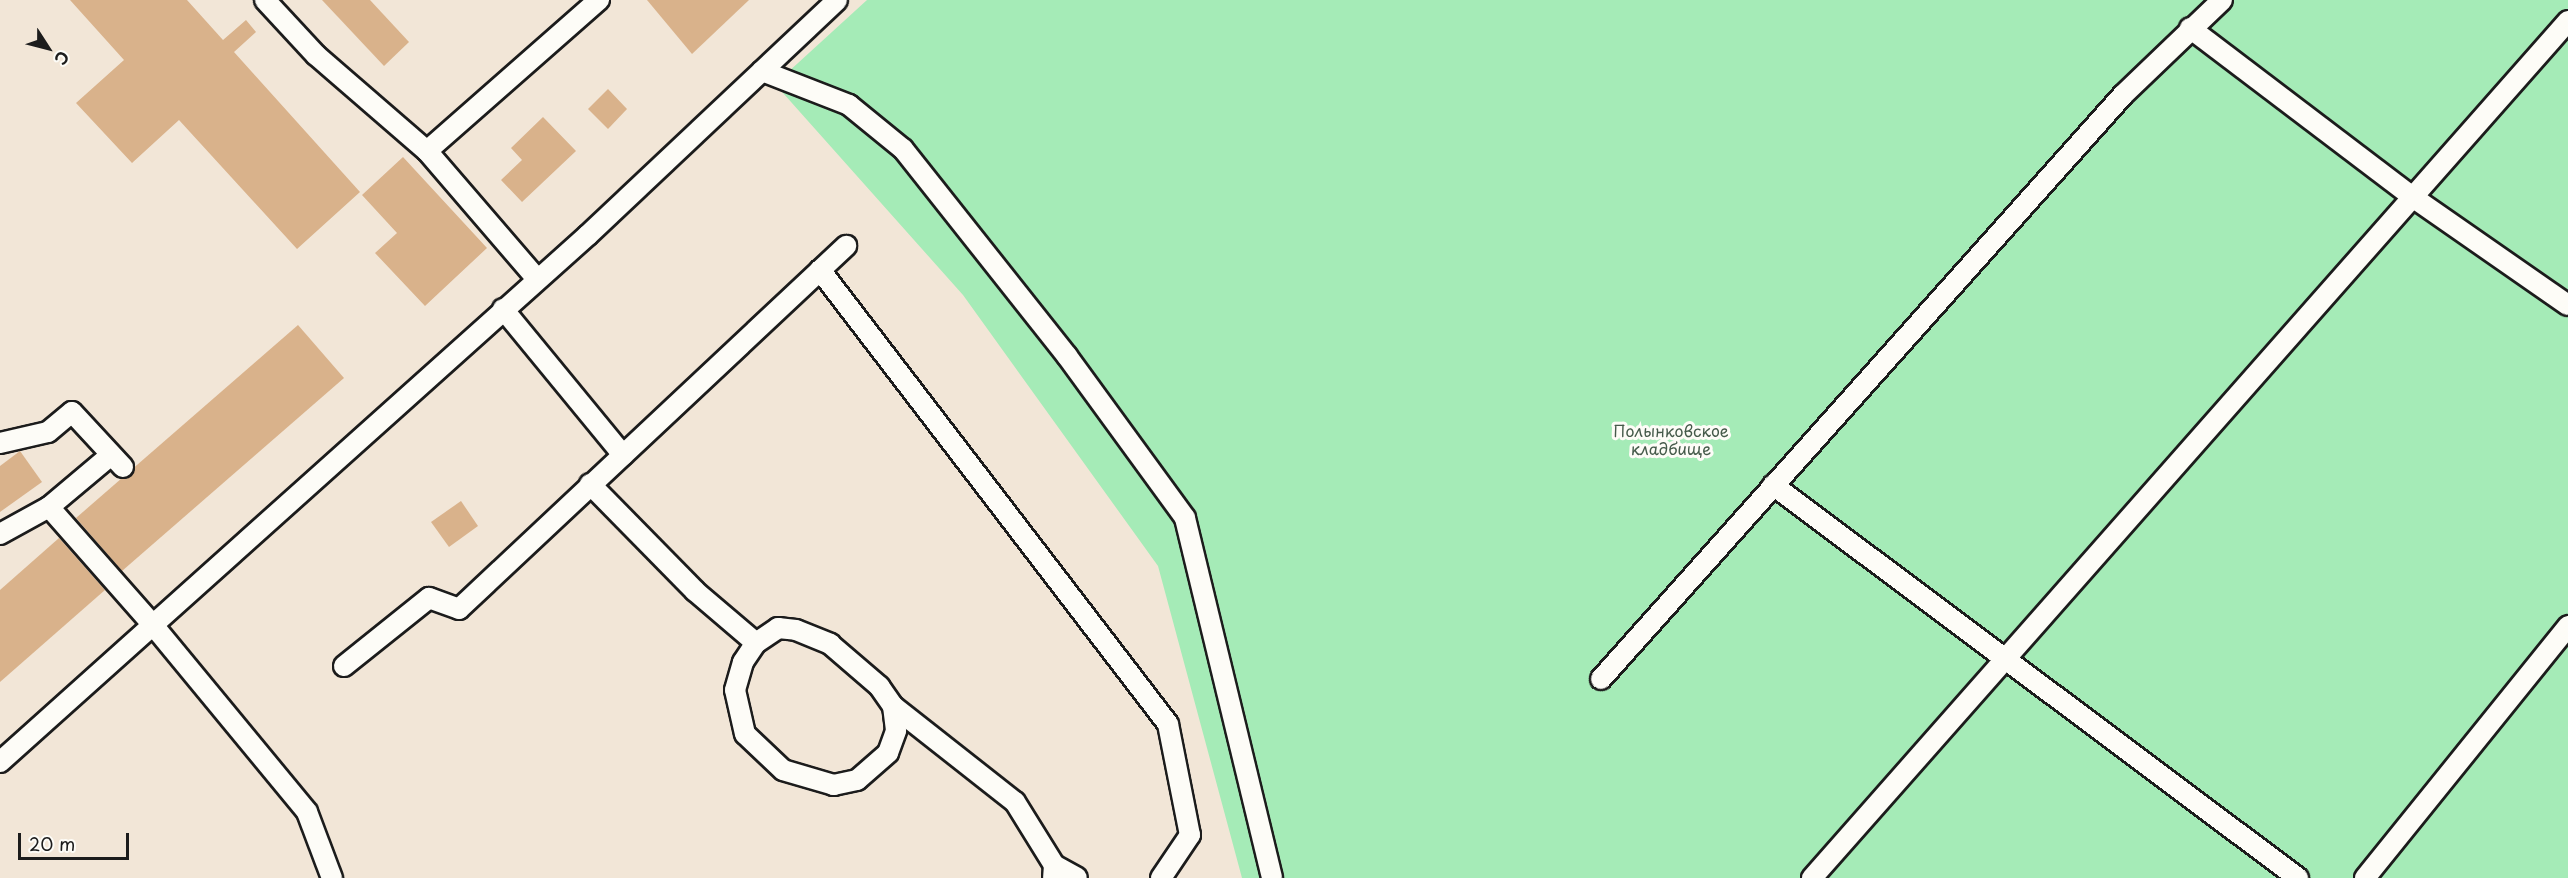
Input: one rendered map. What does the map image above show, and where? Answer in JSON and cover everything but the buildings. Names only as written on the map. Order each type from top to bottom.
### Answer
[{"type":"lane","points":[[265,0],[316,56],[427,151],[537,279]]},
{"type":"lane","points":[[427,151],[599,0]]},
{"type":"lane","points":[[0,762],[537,279],[837,0]]},
{"type":"lane","points":[[1601,679],[2123,94],[2222,0]]},
{"type":"lane","points":[[1812,878],[2411,196],[2568,21]]},
{"type":"lane","points":[[2190,28],[2411,196],[2568,305]]},
{"type":"lane","points":[[762,71],[849,105],[903,148],[1067,356],[1185,518],[1272,878]]},
{"type":"lane","points":[[344,666],[429,598],[459,609],[846,246]]},
{"type":"lane","points":[[820,270],[1168,724],[1190,835],[1161,878]]},
{"type":"lane","points":[[503,309],[623,455]]},
{"type":"lane","points":[[0,443],[48,432],[72,412],[117,461],[49,507],[0,534]]},
{"type":"lane","points":[[590,484],[695,591],[756,643]]},
{"type":"lane","points":[[1773,485],[2298,878]]},
{"type":"lane","points":[[49,507],[153,625],[308,812],[332,878]]},
{"type":"lane","points":[[2365,878],[2568,626]]},
{"type":"lane","points":[[893,706],[896,731],[888,753],[857,780],[834,785],[783,770],[745,734],[735,690],[743,662],[756,643],[778,628],[796,630],[830,644],[879,686],[893,706],[1016,802],[1053,871],[1077,878]]},
{"type":"green space","name":"Полынковское кладбище","points":[[867,0],[2568,0],[2568,878],[1242,878],[1158,566],[963,295],[775,84]]}]
